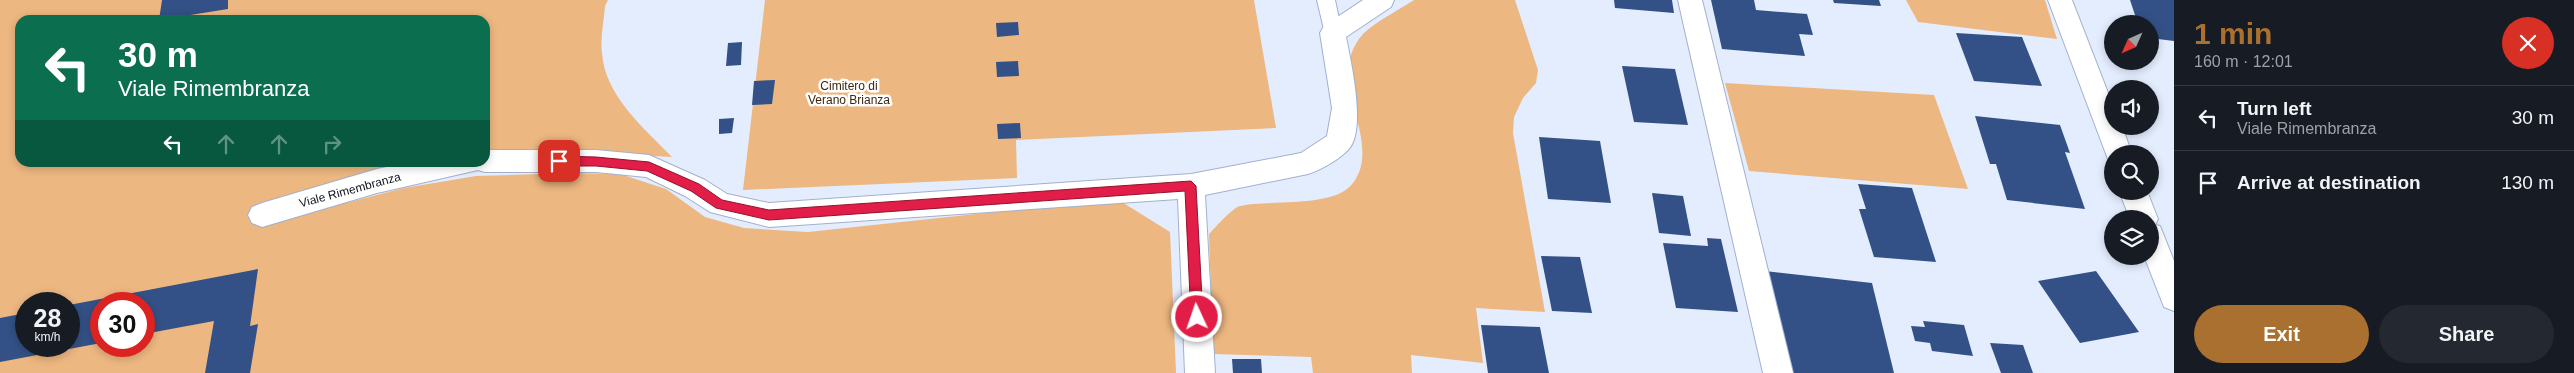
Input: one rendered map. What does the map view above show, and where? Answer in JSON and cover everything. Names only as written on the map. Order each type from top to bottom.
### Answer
[{"type":"street","points":[[490,161],[596,161],[649,166],[695,188],[720,204],[769,215],[1191,186],[1308,163],[1339,142],[1345,108],[1333,33],[1382,0]]},
{"type":"street","points":[[1690,0],[1778,373]]},
{"type":"street","points":[[2060,0],[2116,145]]},
{"type":"street","name":"Viale Rimembranza","points":[[262,215],[377,181],[445,167]]},
{"type":"street","points":[[1191,186],[1200,373]]},
{"type":"street","points":[[2159,259],[2174,298]]},
{"type":"lane","points":[[1326,0],[1333,33]]},
{"type":"green space","points":[[0,0],[608,0],[605,6],[602,47],[605,69],[610,83],[638,123],[672,157],[562,151],[490,155],[490,15],[15,15],[15,167],[408,167],[315,211],[404,188],[476,176],[569,173],[620,174],[666,189],[705,217],[744,228],[808,232],[1117,199],[1170,232],[1176,373],[0,373]]},
{"type":"green space","name":"Cimitero di Verano Brianza","points":[[765,0],[1254,0],[1276,128],[1016,140],[1017,178],[743,190]]},
{"type":"green space","points":[[1414,0],[1515,0],[1538,70],[1536,83],[1523,98],[1514,117],[1513,133],[1545,312],[1476,308],[1483,363],[1411,355],[1412,373],[1313,373],[1311,357],[1213,354],[1209,234],[1228,214],[1240,206],[1300,202],[1331,197],[1344,191],[1353,183],[1361,166],[1362,148],[1350,90],[1349,71],[1352,52],[1363,34]]},
{"type":"green space","points":[[1906,0],[2045,0],[2057,39],[1918,22]]},
{"type":"green space","points":[[1725,83],[1934,95],[1968,189],[1749,171]]},
{"type":"building","points":[[162,0],[228,0],[228,9],[190,15],[160,15]]},
{"type":"building","points":[[1614,0],[1672,0],[1674,13],[1615,8]]},
{"type":"building","points":[[1711,0],[1754,0],[1756,10],[1807,14],[1813,35],[1799,34],[1805,56],[1722,49]]},
{"type":"building","points":[[1833,0],[1879,0],[1881,6],[1834,3]]},
{"type":"building","points":[[2130,0],[2174,0],[2174,41],[2159,39],[2159,15],[2135,15]]},
{"type":"building","points":[[1018,22],[1019,35],[997,37],[996,23]]},
{"type":"building","points":[[1956,33],[2022,37],[2042,86],[1974,81]]},
{"type":"building","points":[[742,42],[741,65],[726,66],[728,43]]},
{"type":"building","points":[[1018,61],[1019,76],[997,77],[996,62]]},
{"type":"building","points":[[1622,66],[1675,69],[1688,125],[1634,122]]},
{"type":"building","points":[[775,80],[772,104],[752,105],[754,81]]},
{"type":"building","points":[[1975,116],[2060,125],[2070,153],[2065,152],[2085,209],[2007,200],[1996,164],[1990,164]]},
{"type":"building","points":[[734,118],[732,133],[719,134],[719,119]]},
{"type":"building","points":[[1020,123],[1021,138],[998,139],[997,124]]},
{"type":"building","points":[[1539,137],[1600,141],[1611,203],[1548,199]]},
{"type":"building","points":[[1858,184],[1912,188],[1936,262],[1874,257],[1859,209],[1866,209]]},
{"type":"building","points":[[1652,193],[1683,196],[1691,236],[1659,233]]},
{"type":"building","points":[[1707,238],[1721,239],[1738,312],[1676,308],[1663,243],[1708,246]]},
{"type":"building","points":[[1541,256],[1580,257],[1592,313],[1552,311]]},
{"type":"building","points":[[258,269],[250,326],[258,324],[250,373],[205,373],[214,321],[155,332],[155,292],[137,292]]},
{"type":"building","points":[[1765,271],[1872,283],[1894,373],[1780,373]]},
{"type":"building","points":[[2096,271],[2139,332],[2080,343],[2038,281]]},
{"type":"building","points":[[90,301],[90,345],[80,347],[80,303]]},
{"type":"building","points":[[15,315],[15,357],[27,357],[0,362],[0,318]]},
{"type":"building","points":[[1923,321],[1964,325],[1973,356],[1932,351],[1930,343],[1915,341],[1911,326],[1925,327]]},
{"type":"building","points":[[1481,325],[1540,327],[1549,373],[1488,373]]},
{"type":"building","points":[[1990,343],[2023,345],[2033,373],[2001,373]]},
{"type":"building","points":[[1232,359],[1261,359],[1262,373],[1233,373]]},
{"type":"route","points":[[559,161],[596,161],[649,166],[695,188],[720,204],[769,215],[1191,186],[1197,317]]}]
